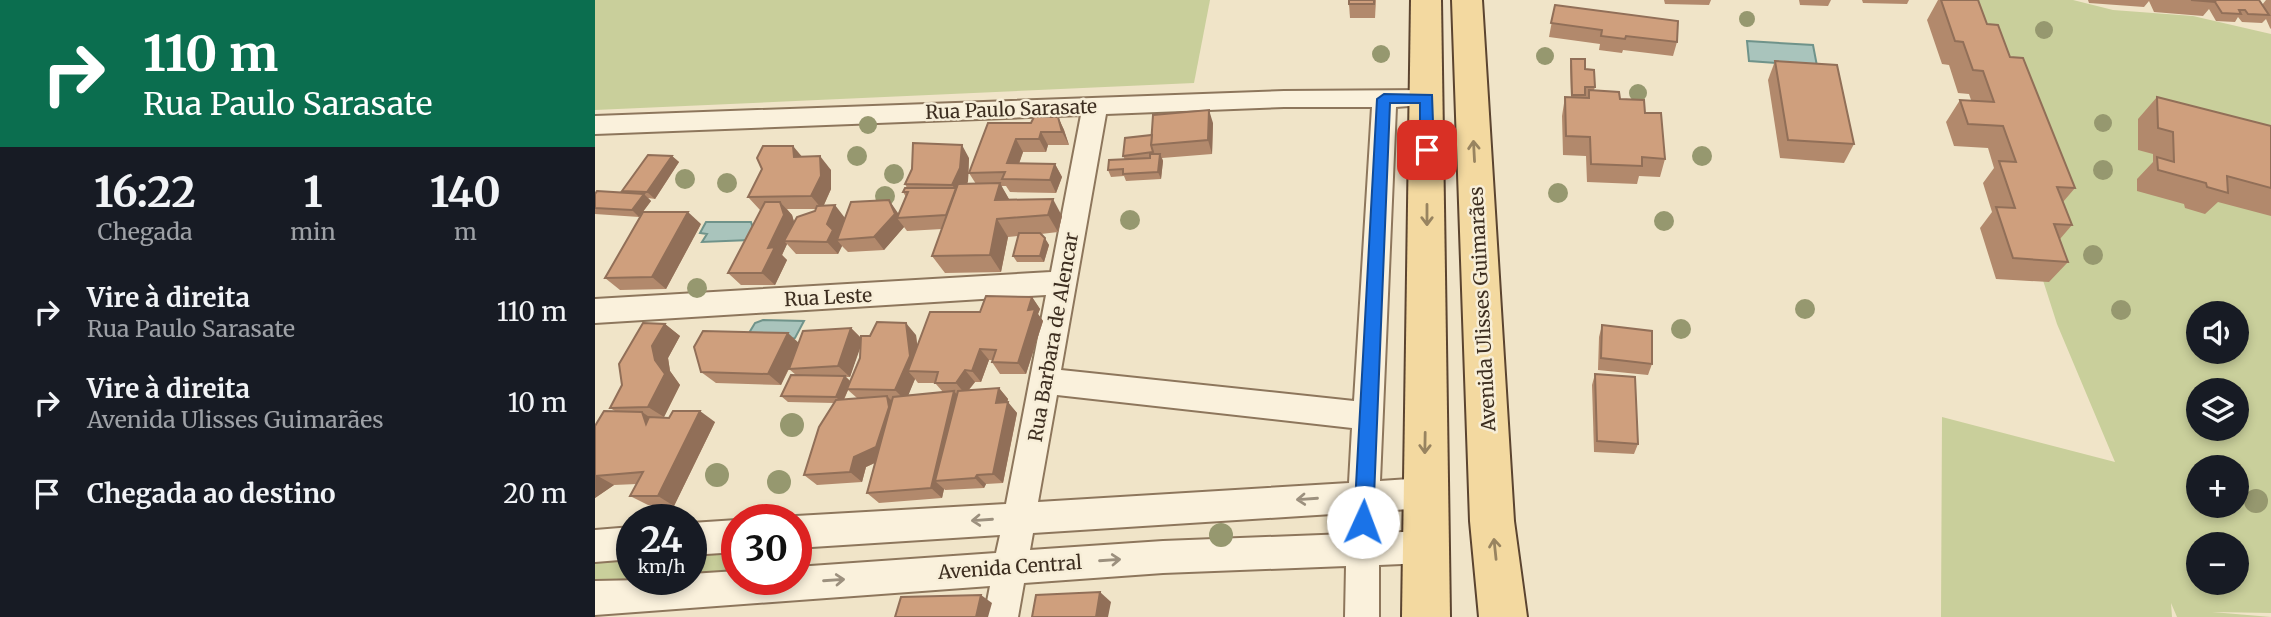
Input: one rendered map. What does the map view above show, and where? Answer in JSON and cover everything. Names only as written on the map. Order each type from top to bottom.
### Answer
[{"type":"main road","points":[[1426,0],[1426,617]]},
{"type":"main road","name":"Avenida Ulisses Guimarães","points":[[1467,0],[1492,521],[1503,617]]},
{"type":"main road","points":[[1427,304],[1482,304]]},
{"type":"street","name":"Rua Paulo Sarasate","points":[[595,125],[666,120],[1285,99],[1427,99]]},
{"type":"street","points":[[1362,617],[1364,495],[1384,99]]},
{"type":"street","name":"Rua Barbara de Alencar","points":[[1001,617],[1095,107]]},
{"type":"street","name":"Rua Leste","points":[[595,311],[1062,283]]},
{"type":"street","points":[[1044,381],[1369,416]]},
{"type":"street","points":[[812,535],[1020,517],[1424,493]]},
{"type":"street","points":[[595,546],[616,544]]},
{"type":"street","name":"Avenida Central","points":[[812,580],[1163,557],[1425,547]]},
{"type":"street","name":"Avenida Central","points":[[595,598],[721,587]]},
{"type":"green space","points":[[595,0],[1210,0],[1194,83],[595,110]]},
{"type":"green space","points":[[1972,0],[2073,0],[2113,10],[2193,16],[2271,34],[2271,613],[2212,612],[2271,617],[2177,617],[2171,603],[2172,617],[1941,617],[1942,417],[2115,462],[2057,324],[2007,168]]},
{"type":"green space","points":[[721,546],[721,581],[707,582],[707,547]]},
{"type":"green space","points":[[616,553],[616,593],[595,595],[595,555]]},
{"type":"water","points":[[1747,41],[1813,45],[1817,66],[1749,61]]},
{"type":"water","points":[[706,222],[751,222],[754,231],[750,240],[702,242],[707,234],[700,233]]},
{"type":"water","points":[[763,320],[804,321],[795,338],[782,342],[749,333],[755,323]]},
{"type":"building","points":[[1349,0],[1374,0],[1374,4],[1349,4]]},
{"type":"building","points":[[1941,0],[1978,0],[1987,24],[1998,25],[2010,57],[2023,58],[2075,188],[2057,187],[2072,225],[2054,224],[2068,262],[2013,258],[1996,207],[2015,208],[1999,161],[2016,162],[2003,126],[1968,124],[1960,100],[1994,102],[1983,71],[1973,70],[1963,42],[1955,41]]},
{"type":"building","points":[[2216,0],[2259,0],[2269,15],[2248,14],[2245,10],[2239,10],[2241,14],[2222,13]]},
{"type":"building","points":[[1555,5],[1678,21],[1677,42],[1601,36],[1602,30],[1551,23]]},
{"type":"building","points":[[1571,59],[1585,59],[1585,69],[1594,70],[1595,87],[1585,87],[1585,95],[1572,95]]},
{"type":"building","points":[[1775,61],[1837,65],[1854,144],[1788,140]]},
{"type":"building","points":[[1589,90],[1619,92],[1620,99],[1644,100],[1645,113],[1661,113],[1665,159],[1642,157],[1642,166],[1591,164],[1590,137],[1566,136],[1565,97],[1589,98]]},
{"type":"building","points":[[2157,97],[2271,126],[2271,188],[2227,176],[2228,193],[2207,187],[2206,183],[2158,170],[2157,157],[2174,162],[2173,132],[2158,128]]},
{"type":"building","points":[[1209,110],[1208,140],[1151,145],[1153,115]]},
{"type":"building","points":[[1034,117],[1058,117],[1062,132],[1041,132],[1039,139],[1016,139],[1007,163],[1055,164],[1050,180],[1002,179],[1005,172],[969,173],[988,123],[1031,123]]},
{"type":"building","points":[[1152,135],[1153,152],[1123,156],[1125,138]]},
{"type":"building","points":[[913,143],[962,145],[960,168],[952,185],[905,184],[912,169]]},
{"type":"building","points":[[763,146],[793,146],[794,157],[820,156],[821,176],[811,196],[748,197],[762,169],[757,158]]},
{"type":"building","points":[[1150,154],[1160,154],[1158,172],[1123,174],[1123,169],[1108,170],[1109,160],[1150,158]]},
{"type":"building","points":[[648,155],[672,156],[647,192],[622,191]]},
{"type":"building","points":[[1000,183],[995,200],[1053,199],[1048,215],[997,219],[990,255],[932,256],[958,184]]},
{"type":"building","points":[[905,188],[956,188],[946,215],[897,218],[908,192],[903,192]]},
{"type":"building","points":[[597,191],[644,194],[632,210],[595,208]]},
{"type":"building","points":[[889,200],[895,214],[874,237],[837,240],[851,202]]},
{"type":"building","points":[[765,202],[780,202],[784,215],[768,248],[775,247],[762,273],[728,273]]},
{"type":"building","points":[[835,205],[827,224],[833,230],[827,242],[784,241],[797,217],[815,211],[817,206]]},
{"type":"building","points":[[643,212],[688,212],[652,277],[605,278]]},
{"type":"building","points":[[1019,233],[1040,233],[1045,238],[1040,256],[1013,256]]},
{"type":"building","points":[[986,296],[1032,297],[1028,310],[1035,309],[1018,363],[992,362],[996,350],[980,349],[972,371],[965,370],[956,383],[935,383],[938,372],[908,371],[930,312],[980,312]]},
{"type":"building","points":[[877,322],[906,323],[910,356],[895,390],[847,389],[860,358],[861,336],[870,336]]},
{"type":"building","points":[[643,323],[665,324],[652,346],[655,360],[665,374],[648,407],[610,408],[622,385],[619,364]]},
{"type":"building","points":[[1602,325],[1652,331],[1652,364],[1601,358]]},
{"type":"building","points":[[851,328],[838,366],[789,369],[803,331]]},
{"type":"building","points":[[703,331],[788,333],[768,374],[701,372],[694,347]]},
{"type":"building","points":[[1595,374],[1635,377],[1638,444],[1597,441]]},
{"type":"building","points":[[791,375],[845,376],[836,397],[781,396]]},
{"type":"building","points":[[999,388],[996,403],[1008,402],[993,474],[935,481],[958,391]]},
{"type":"building","points":[[954,391],[931,488],[867,493],[893,397]]},
{"type":"building","points":[[887,396],[889,407],[876,447],[854,457],[850,472],[804,475],[819,427],[836,400]]},
{"type":"building","points":[[604,411],[642,412],[646,424],[649,417],[669,418],[673,411],[700,411],[658,496],[630,496],[643,472],[595,476],[595,426]]},
{"type":"building","points":[[1100,592],[1096,617],[1032,617],[1036,595]]},
{"type":"building","points":[[981,595],[976,617],[895,617],[901,597]]},
{"type":"route","points":[[1363,522],[1384,99],[1427,99],[1427,150]]}]
